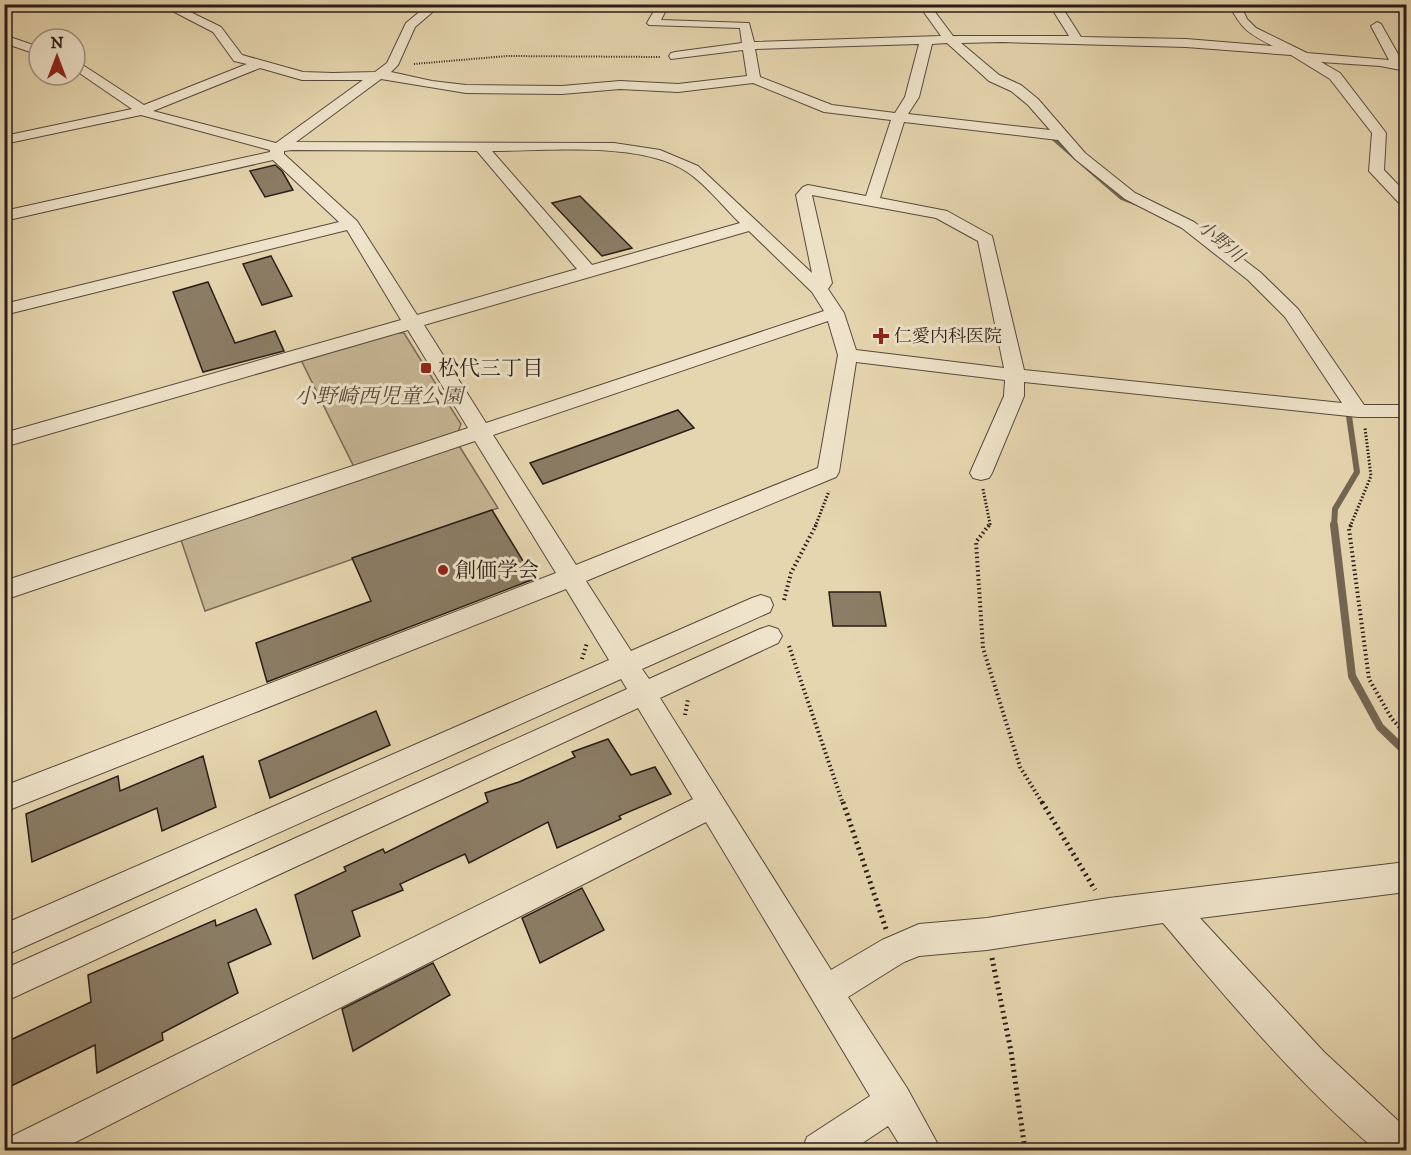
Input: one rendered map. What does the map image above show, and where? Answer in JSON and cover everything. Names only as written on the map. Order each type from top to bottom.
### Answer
[{"type":"street","points":[[164,4],[217,30],[231,51],[238,57],[302,76],[333,77],[377,74],[466,89],[562,90],[620,85],[678,88],[754,80],[829,108],[1062,136]]},
{"type":"street","points":[[277,152],[377,74],[392,65],[410,25],[437,4]]},
{"type":"street","points":[[664,4],[653,22],[745,25],[754,80]]},
{"type":"street","points":[[923,4],[951,41],[994,78],[1016,88],[1033,102],[1080,156],[1130,196],[1188,225],[1254,276],[1292,313],[1358,411]]},
{"type":"street","points":[[1054,4],[1077,40]]},
{"type":"street","points":[[1234,4],[1242,21],[1252,31],[1335,76],[1379,133],[1376,171],[1407,201]]},
{"type":"street","points":[[1377,26],[1402,66]]},
{"type":"street","points":[[4,38],[27,47]]},
{"type":"street","points":[[675,56],[748,46],[1002,38],[1186,43],[1402,66]]},
{"type":"street","points":[[872,200],[899,117],[912,97],[926,42]]},
{"type":"street","points":[[4,140],[130,115],[259,64]]},
{"type":"street","points":[[87,72],[141,110],[277,152],[351,224],[626,665],[923,1150]]},
{"type":"street","points":[[4,216],[277,152],[292,146],[614,147],[657,153],[675,158],[693,169],[819,290],[835,313],[848,355],[828,472],[571,577],[4,799]]},
{"type":"street","points":[[482,147],[588,271]]},
{"type":"street","points":[[819,290],[823,283],[804,195],[808,190],[941,214],[986,239],[1015,375],[1014,396],[981,473]]},
{"type":"street","points":[[4,310],[351,224]]},
{"type":"street","points":[[4,440],[751,225]]},
{"type":"street","points":[[4,591],[835,313]]},
{"type":"street","points":[[848,355],[1358,411],[1407,411]]},
{"type":"street","points":[[8,928],[626,665],[773,606]]},
{"type":"street","points":[[4,986],[643,694],[779,637]]},
{"type":"street","points":[[23,1150],[710,805]]},
{"type":"street","points":[[827,991],[893,951],[919,940],[987,934],[1109,914],[1407,877]]},
{"type":"street","points":[[1170,907],[1271,1024],[1384,1134],[1404,1150]]},
{"type":"street","points":[[820,1150],[894,1101]]},
{"type":"path","points":[[392,65],[507,56],[650,58],[675,56]]},
{"type":"path","points":[[1358,411],[1364,422],[1371,476],[1349,530],[1369,679],[1392,719],[1407,734]]},
{"type":"path","points":[[773,606],[783,597],[791,573],[815,527],[833,482],[828,472]]},
{"type":"path","points":[[981,473],[990,524],[976,542],[984,648],[1020,766],[1109,914]]},
{"type":"path","points":[[779,637],[790,650],[893,951]]},
{"type":"path","points":[[684,723],[687,701],[691,696]]},
{"type":"path","points":[[4,865],[8,928]]},
{"type":"path","points":[[987,934],[1011,1051],[1025,1150]]},
{"type":"green space","name":"小野崎西児童公園","points":[[395,333],[404,333],[461,424],[458,432],[354,467],[301,360]]},
{"type":"green space","points":[[458,444],[498,508],[205,611],[180,537]]},
{"type":"building","points":[[275,165],[282,171],[293,190],[265,197],[250,171]]},
{"type":"building","points":[[580,196],[632,248],[602,256],[552,203]]},
{"type":"building","points":[[271,256],[292,296],[262,305],[243,264]]},
{"type":"building","points":[[208,282],[235,343],[275,331],[284,351],[203,372],[173,292]]},
{"type":"building","points":[[678,410],[694,428],[543,484],[530,463]]},
{"type":"building","name":"創価学会","points":[[492,510],[534,579],[267,682],[256,643],[371,601],[352,558]]},
{"type":"building","points":[[829,592],[880,592],[886,626],[833,626]]},
{"type":"building","points":[[376,711],[390,745],[270,798],[259,761]]},
{"type":"building","points":[[608,739],[631,775],[655,767],[671,794],[619,816],[621,819],[557,848],[548,822],[469,863],[465,854],[400,884],[403,890],[352,911],[360,936],[313,959],[295,895],[346,871],[344,867],[383,849],[385,853],[488,802],[485,793],[519,782],[575,757],[572,752]]},
{"type":"building","points":[[203,756],[216,807],[162,831],[157,808],[32,862],[26,814],[118,776],[120,791]]},
{"type":"building","points":[[582,888],[604,930],[540,963],[522,918]]},
{"type":"building","points":[[256,909],[271,944],[228,963],[238,993],[162,1033],[163,1040],[97,1073],[95,1045],[7,1088],[4,1043],[91,1002],[88,975],[215,920],[216,926]]},
{"type":"building","points":[[433,963],[450,995],[353,1051],[342,1009]]},
{"type":"waterway","name":"小野川","points":[[1053,138],[1122,198],[1135,203]]},
{"type":"waterway","name":"小野川","points":[[1334,526],[1335,509],[1357,472],[1349,416]]},
{"type":"waterway","name":"小野川","points":[[1334,526],[1352,676],[1380,727],[1406,752]]},
{"type":"place","name":"仁愛内科医院","points":[[881,336]]},
{"type":"place","name":"松代三丁目","points":[[426,368]]},
{"type":"place","name":"創価学会","points":[[443,570]]}]
